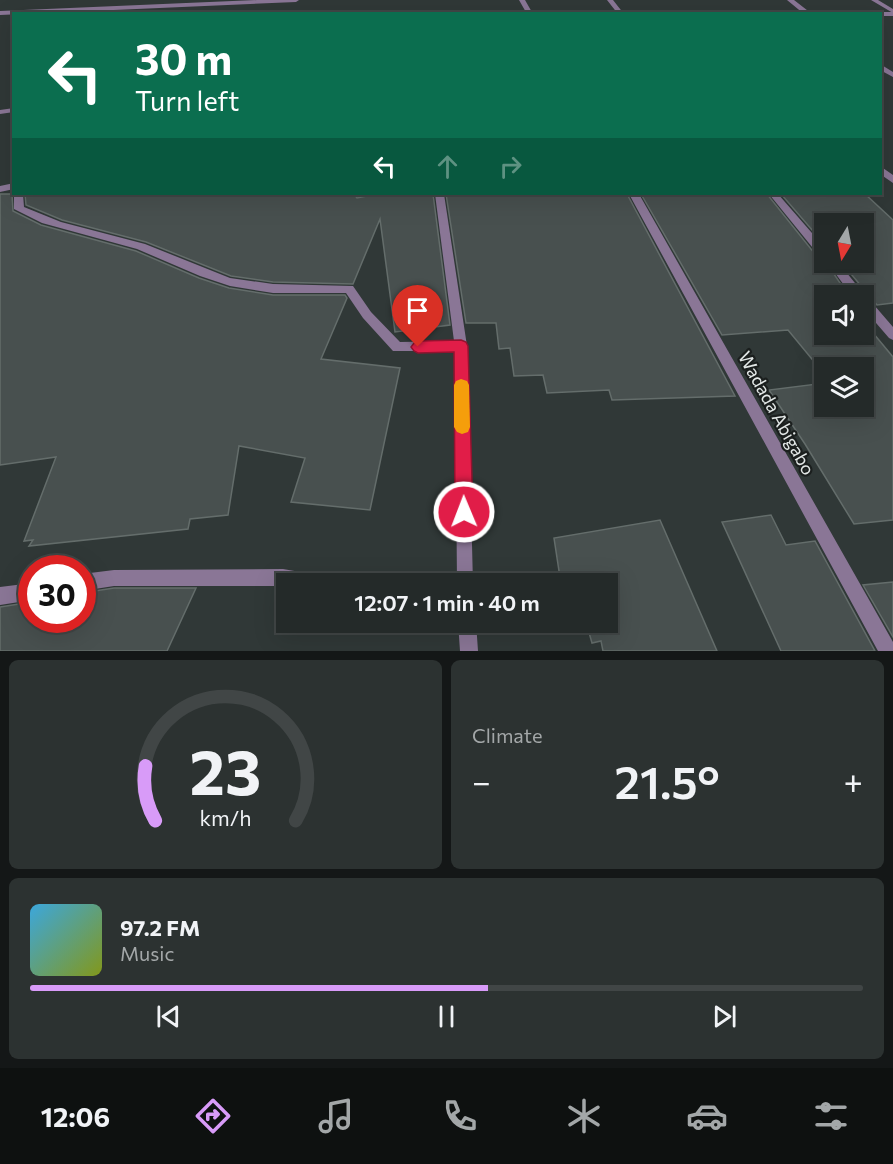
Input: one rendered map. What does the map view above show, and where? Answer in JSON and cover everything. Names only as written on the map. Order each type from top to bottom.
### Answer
[{"type":"street","points":[[23,12],[296,0]]},
{"type":"street","points":[[610,0],[619,12]]},
{"type":"street","points":[[790,0],[806,12]]},
{"type":"street","points":[[874,0],[893,12]]},
{"type":"street","points":[[19,195],[19,209],[34,217],[62,227],[101,234],[131,243],[229,282],[254,286],[349,289],[368,315],[397,347],[461,346]]},
{"type":"street","points":[[440,195],[461,346],[465,573]]},
{"type":"street","name":"Wadada Abigabo","points":[[635,195],[888,651]]},
{"type":"street","points":[[774,195],[814,242]]},
{"type":"street","points":[[841,273],[850,285]]},
{"type":"street","points":[[874,313],[893,335]]},
{"type":"street","points":[[96,581],[114,578],[276,577]]},
{"type":"street","points":[[0,596],[18,593]]},
{"type":"street","points":[[467,633],[469,651]]},
{"type":"building","points":[[0,194],[12,194],[13,211],[41,225],[136,251],[229,288],[273,295],[345,295],[347,298],[321,359],[400,368],[370,510],[291,502],[305,458],[239,446],[228,515],[190,519],[188,529],[29,546],[33,540],[24,541],[56,457],[0,465]]},
{"type":"building","points":[[25,195],[355,195],[357,198],[372,195],[433,195],[450,325],[395,332],[380,219],[353,284],[273,282],[231,276],[146,242],[62,220],[26,205]]},
{"type":"building","points":[[446,195],[628,195],[735,396],[612,400],[609,390],[547,393],[543,375],[514,376],[510,348],[499,349],[496,323],[466,323]]},
{"type":"building","points":[[642,195],[768,195],[814,253],[814,273],[833,273],[841,285],[814,285],[814,345],[874,345],[874,334],[893,357],[893,520],[854,524],[769,390],[814,384],[814,417],[874,417],[874,357],[814,357],[814,362],[788,330],[722,335]]},
{"type":"building","points":[[782,195],[866,195],[893,220],[893,303],[877,305],[874,301],[874,285],[860,285],[850,273],[874,273],[874,213],[814,213],[814,232]]},
{"type":"building","points":[[771,515],[786,545],[815,541],[875,651],[781,651],[722,522]]},
{"type":"building","points":[[660,520],[717,651],[603,651],[601,641],[592,643],[589,633],[618,633],[618,573],[559,573],[554,538]]},
{"type":"building","points":[[893,582],[893,637],[863,585]]},
{"type":"building","points":[[114,588],[196,588],[167,651],[0,651],[0,607],[18,604],[18,633],[96,633],[96,591]]},
{"type":"slow traffic","points":[[461,385],[462,427]]},
{"type":"route","points":[[418,347],[461,346],[464,512]]}]
